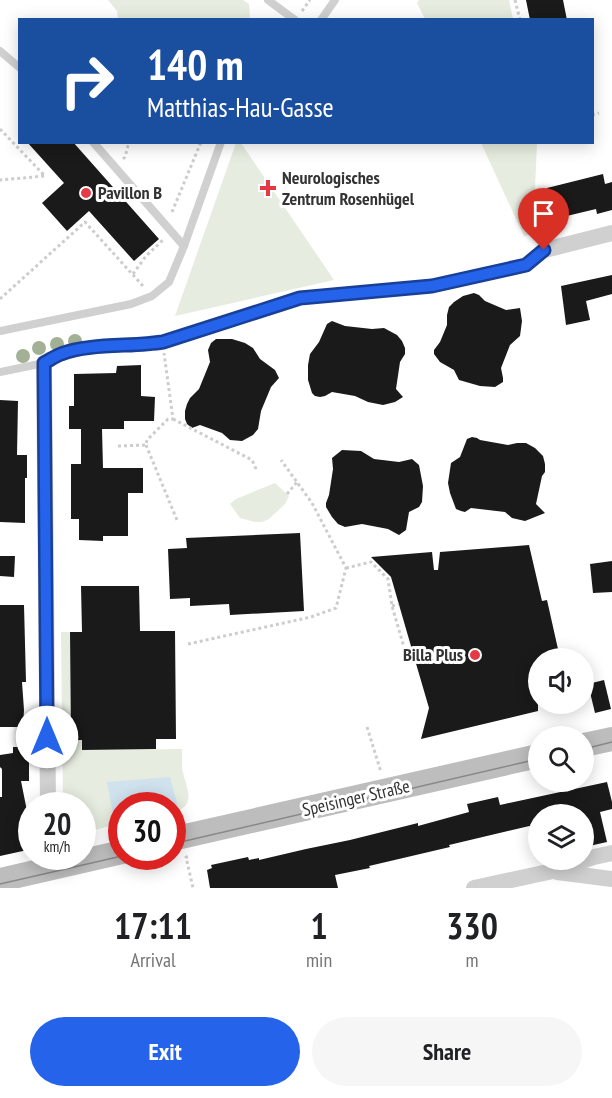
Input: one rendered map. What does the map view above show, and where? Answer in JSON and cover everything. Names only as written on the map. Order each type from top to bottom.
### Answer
[{"type":"main road","points":[[594,743],[612,739]]},
{"type":"main road","name":"Speisinger Straße","points":[[186,836],[528,758]]},
{"type":"main road","points":[[0,880],[28,870]]},
{"type":"street","points":[[544,250],[612,233]]},
{"type":"street","points":[[44,363],[48,792]]},
{"type":"street","points":[[474,888],[553,871],[612,853]]},
{"type":"street","points":[[553,871],[612,879]]},
{"type":"street","points":[[549,888],[553,871]]},
{"type":"lane","points":[[268,0],[292,18]]},
{"type":"lane","points":[[322,18],[335,0]]},
{"type":"lane","points":[[0,51],[18,66]]},
{"type":"lane","points":[[95,144],[184,246]]},
{"type":"lane","points":[[0,331],[131,304],[152,296],[169,282],[220,144]]},
{"type":"lane","points":[[0,372],[44,363],[61,354],[83,349],[163,342],[300,298],[432,286],[526,265],[544,250]]},
{"type":"path","points":[[515,0],[520,18]]},
{"type":"path","points":[[594,114],[599,113]]},
{"type":"path","points":[[0,129],[45,176],[0,180]]},
{"type":"path","points":[[0,138],[4,133]]},
{"type":"path","points":[[133,274],[169,228],[200,144]]},
{"type":"path","points":[[0,299],[85,222],[152,296]]},
{"type":"path","points":[[163,342],[173,419]]},
{"type":"path","points":[[177,520],[146,445],[147,440],[168,419],[173,419],[252,460],[257,471]]},
{"type":"path","points":[[118,446],[146,445]]},
{"type":"path","points":[[188,644],[311,617],[336,608],[346,568],[312,504],[281,460]]},
{"type":"path","points":[[287,494],[297,482]]},
{"type":"path","points":[[346,568],[371,562],[388,579],[392,606],[408,661],[415,659]]},
{"type":"path","points":[[392,606],[399,604]]},
{"type":"path","points":[[367,727],[377,759]]},
{"type":"path","points":[[186,842],[196,855],[186,857],[193,888]]},
{"type":"shaded area","points":[[108,0],[243,0],[249,4],[250,18],[118,18],[117,11]]},
{"type":"shaded area","points":[[419,0],[509,0],[513,18],[424,18],[417,3]]},
{"type":"shaded area","points":[[236,144],[242,144],[334,280],[175,316]]},
{"type":"shaded area","points":[[481,144],[537,144],[533,234],[524,236]]},
{"type":"shaded area","points":[[275,483],[289,496],[285,504],[269,519],[255,522],[240,518],[230,504],[236,499]]},
{"type":"shaded area","points":[[61,632],[70,632],[71,740],[82,740],[82,750],[182,749],[182,768],[188,800],[186,805],[186,792],[108,792],[108,826],[96,830],[96,792],[63,792]]},
{"type":"water","points":[[170,777],[174,792],[109,792],[107,782]]},
{"type":"building","points":[[526,0],[563,0],[567,18],[530,18]]},
{"type":"building","name":"Pavillon B","points":[[29,144],[75,144],[159,239],[134,261],[89,211],[67,231],[42,203],[64,183]]},
{"type":"building","points":[[603,174],[605,184],[612,182],[612,210],[597,214],[596,209],[550,220],[547,188]]},
{"type":"building","points":[[612,275],[612,294],[586,301],[590,320],[566,325],[561,286]]},
{"type":"building","points":[[474,293],[485,301],[506,310],[520,308],[522,321],[520,336],[510,345],[501,368],[503,382],[495,387],[480,386],[459,380],[454,370],[440,362],[434,354],[447,325],[449,307],[463,296]]},
{"type":"building","points":[[332,321],[345,326],[384,328],[397,335],[405,348],[405,354],[400,362],[396,389],[403,397],[383,405],[355,396],[332,392],[320,397],[312,393],[308,380],[310,354],[319,342],[327,324]]},
{"type":"building","points":[[216,339],[232,339],[245,343],[253,348],[260,359],[275,370],[279,378],[271,387],[261,411],[258,429],[242,441],[230,440],[222,433],[200,425],[192,428],[185,419],[187,404],[199,389],[210,362],[208,350]]},
{"type":"building","points":[[141,365],[141,396],[155,397],[154,421],[124,421],[124,429],[102,429],[103,468],[143,468],[143,493],[128,493],[128,536],[103,536],[103,541],[79,540],[79,519],[71,519],[71,464],[81,464],[81,429],[69,429],[69,406],[74,406],[74,374],[116,373],[117,366]]},
{"type":"building","points":[[0,400],[18,401],[17,455],[27,455],[25,523],[0,522]]},
{"type":"building","points":[[472,437],[508,445],[526,443],[543,456],[545,472],[542,476],[536,504],[545,513],[525,521],[512,518],[505,512],[471,508],[465,512],[456,509],[448,483],[451,463],[460,457],[467,439]]},
{"type":"building","points":[[342,450],[361,451],[374,459],[399,462],[412,459],[419,465],[423,486],[422,502],[419,507],[409,512],[406,530],[399,535],[388,529],[362,524],[345,527],[338,524],[332,517],[326,503],[333,469],[332,458]]},
{"type":"building","points":[[300,533],[304,611],[230,615],[229,604],[190,606],[190,598],[170,599],[168,549],[187,548],[186,538]]},
{"type":"building","points":[[529,545],[542,601],[547,600],[558,648],[528,648],[528,713],[421,739],[429,708],[391,577],[371,557],[432,552],[434,570],[438,570],[440,552]]},
{"type":"building","points":[[0,556],[15,556],[14,577],[0,576]]},
{"type":"building","points":[[612,561],[612,592],[593,593],[590,564]]},
{"type":"building","points":[[81,586],[139,586],[140,631],[175,631],[176,739],[156,739],[156,749],[82,750],[82,740],[71,740],[70,632],[82,632]]},
{"type":"building","points":[[0,605],[24,605],[26,682],[22,682],[23,727],[0,727]]},
{"type":"building","points":[[604,680],[611,709],[595,713],[594,682]]},
{"type":"building","points":[[13,747],[29,747],[29,781],[21,781],[23,792],[18,792],[18,852],[0,856],[2,769],[0,755],[13,753]]},
{"type":"building","points":[[607,782],[612,802],[612,809],[600,812],[607,842],[594,845],[594,804],[528,804],[528,826],[335,875],[338,888],[210,888],[207,870],[212,868],[211,865],[248,857],[249,860],[259,858],[259,860],[418,823],[418,826],[469,812],[467,804],[498,797],[500,805],[560,792],[594,792],[594,785]]},
{"type":"tram line","points":[[594,746],[612,742]]},
{"type":"tram line","points":[[186,841],[528,761]]},
{"type":"tram line","points":[[0,884],[108,859]]},
{"type":"place","name":"Neurologisches Zentrum Rosenhügel","points":[[268,188]]},
{"type":"place","name":"Pavillon B","points":[[86,193]]},
{"type":"place","name":"Billa Plus","points":[[475,655]]},
{"type":"route","points":[[47,737],[44,363],[61,354],[83,349],[163,342],[300,298],[432,286],[510,269],[526,265],[544,250]]}]
